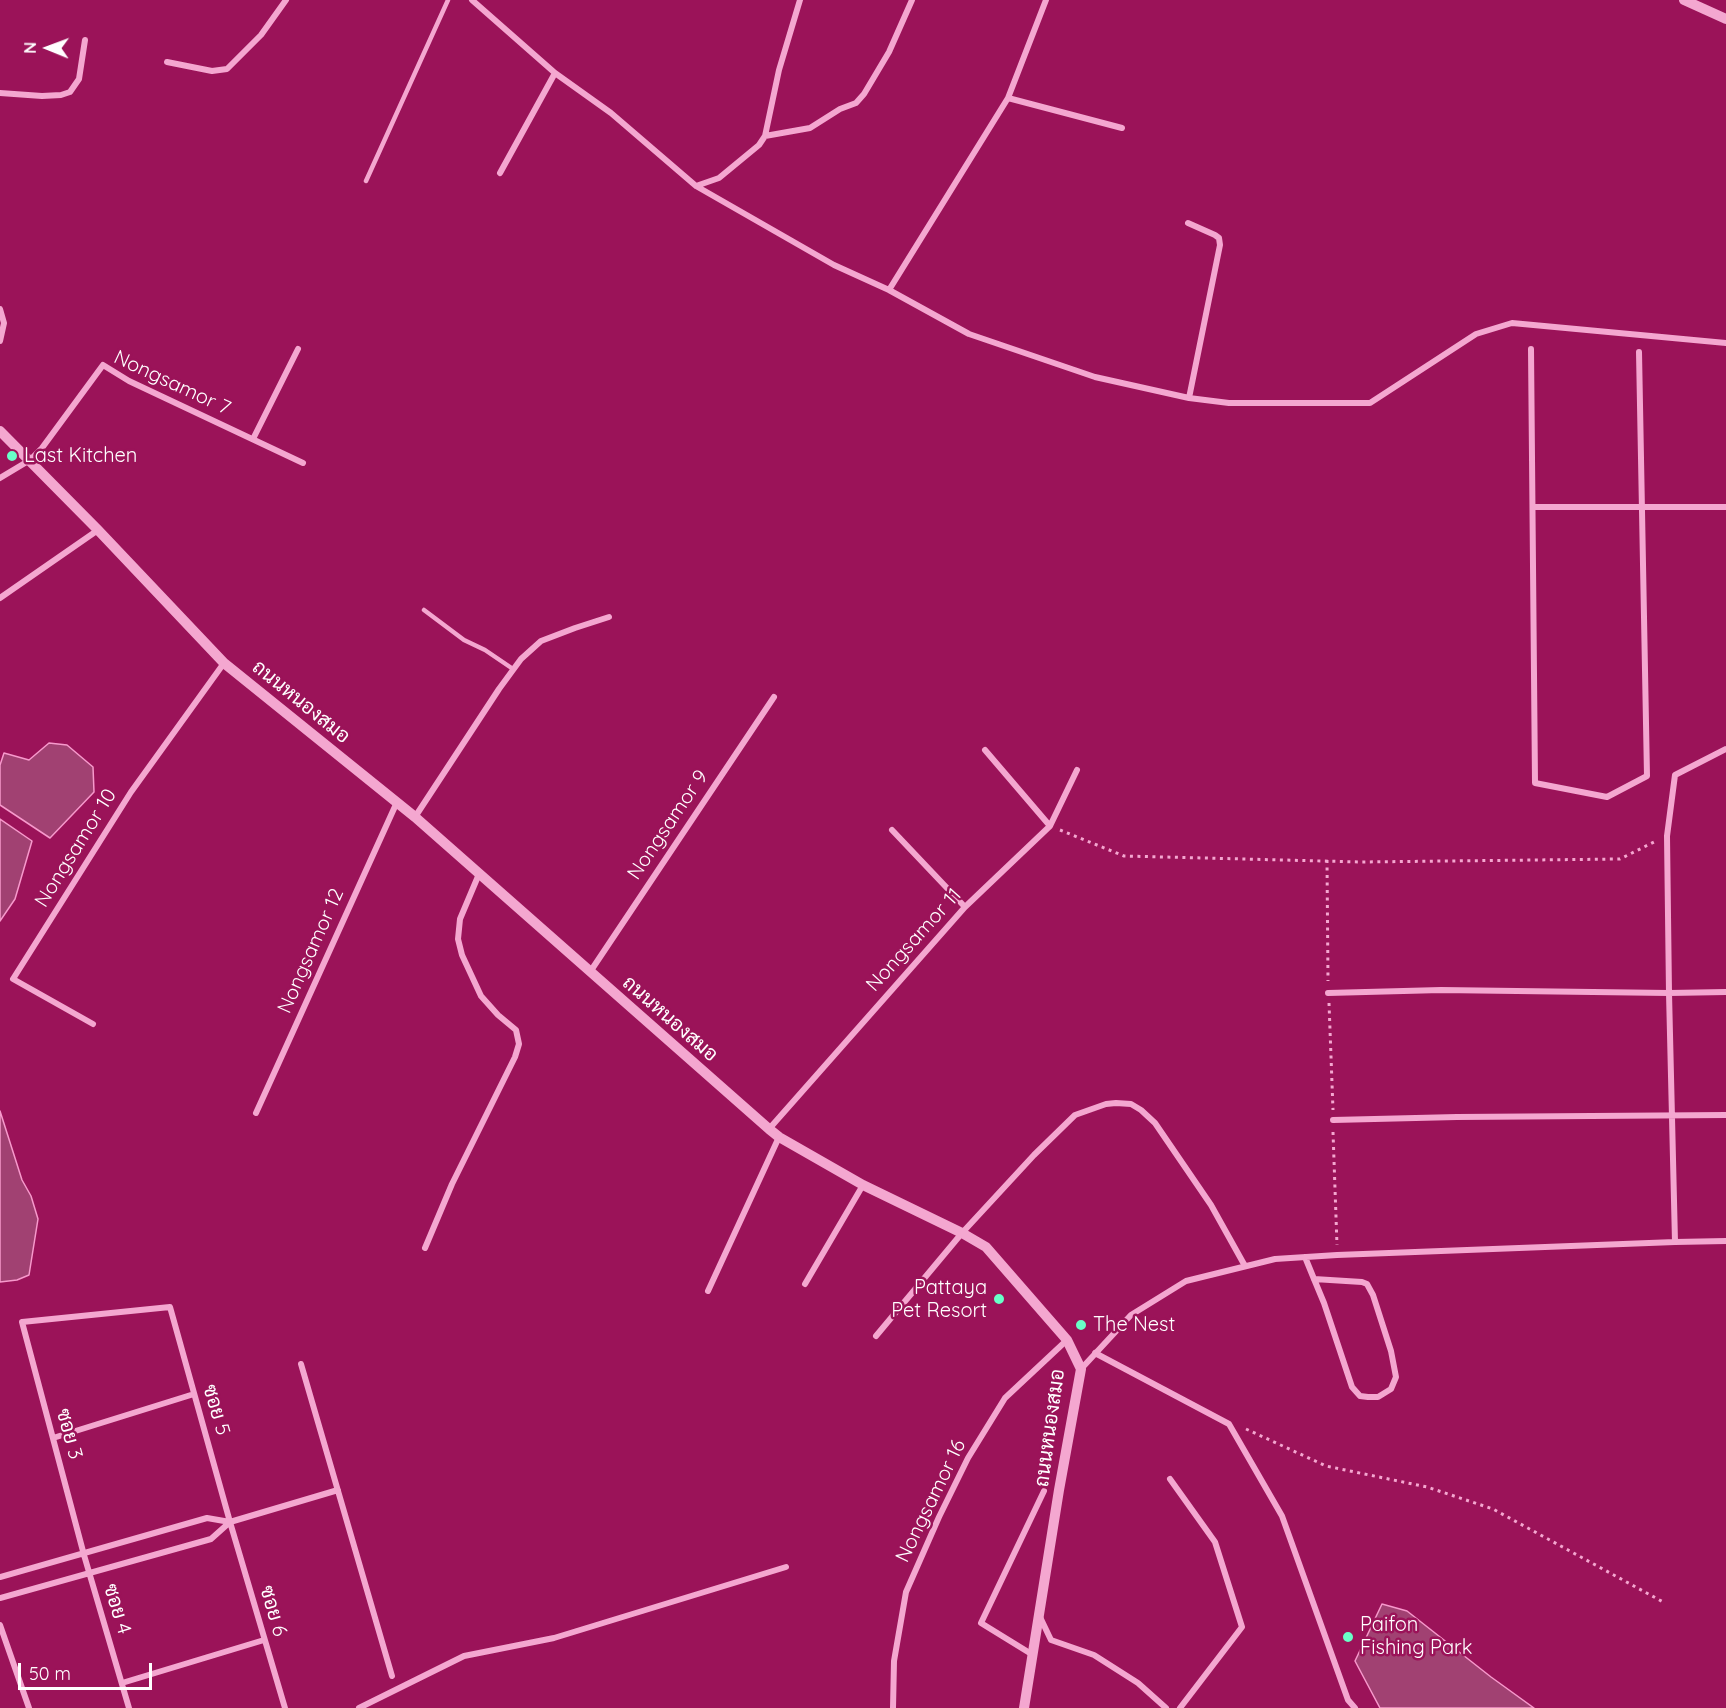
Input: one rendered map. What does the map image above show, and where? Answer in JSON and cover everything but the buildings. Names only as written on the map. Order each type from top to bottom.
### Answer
[{"type":"street","points":[[167,62],[212,71],[227,69],[261,35],[286,0]]},
{"type":"street","points":[[472,0],[555,73],[611,113],[696,186],[834,265],[889,290],[969,334],[1095,377],[1189,398],[1229,403],[1370,403],[1476,334],[1512,323],[1726,343]]},
{"type":"street","points":[[696,186],[719,178],[759,145],[765,136],[779,70],[800,0]]},
{"type":"street","points":[[765,136],[810,128],[840,109],[856,103],[864,94],[889,52],[912,0]]},
{"type":"street","points":[[889,290],[1008,98],[1046,0]]},
{"type":"street","points":[[1684,0],[1726,19]]},
{"type":"street","points":[[0,93],[42,96],[70,92],[79,79],[85,40]]},
{"type":"street","points":[[500,173],[555,73]]},
{"type":"street","points":[[1008,98],[1122,128]]},
{"type":"street","points":[[1188,223],[1215,235],[1219,238],[1220,245],[1189,398]]},
{"type":"street","points":[[0,309],[4,323],[0,341]]},
{"type":"street","points":[[253,439],[298,349]]},
{"type":"street","points":[[1532,349],[1535,783],[1607,797],[1647,776],[1639,352]]},
{"type":"street","name":"Nongsamor 7","points":[[30,460],[42,448],[103,365],[129,381],[303,463]]},
{"type":"street","name":"ถนนหนองสมอ","points":[[0,431],[99,530],[224,663],[415,817],[769,1129],[863,1185],[986,1247],[1067,1340],[1080,1369],[1024,1708]]},
{"type":"street","points":[[0,478],[30,460]]},
{"type":"street","points":[[1533,507],[1726,507]]},
{"type":"street","points":[[0,598],[99,530]]},
{"type":"street","points":[[415,817],[521,658],[541,641],[609,617]]},
{"type":"street","name":"Nongsamor 10","points":[[93,1024],[13,979],[131,792],[224,663]]},
{"type":"street","name":"Nongsamor 9","points":[[590,972],[774,697]]},
{"type":"street","points":[[1675,1242],[1671,1116],[1668,836],[1675,775],[1726,749]]},
{"type":"street","points":[[985,750],[1050,826]]},
{"type":"street","name":"Nongsamor 11","points":[[769,1129],[965,907],[1050,826],[1077,770]]},
{"type":"street","name":"Nongsamor 12","points":[[256,1113],[397,802]]},
{"type":"street","points":[[892,830],[965,907]]},
{"type":"street","points":[[425,1248],[452,1184],[515,1057],[519,1044],[516,1030],[481,996],[462,956],[458,939],[460,919],[479,874]]},
{"type":"street","points":[[1328,993],[1441,990],[1726,992]]},
{"type":"street","points":[[876,1336],[962,1233],[1034,1155],[1075,1115],[1106,1104],[1131,1104],[1155,1123],[1211,1205],[1245,1266]]},
{"type":"street","points":[[1333,1120],[1726,1115]]},
{"type":"street","points":[[708,1292],[779,1137]]},
{"type":"street","points":[[805,1284],[863,1185]]},
{"type":"street","points":[[1080,1369],[1131,1315],[1186,1281],[1275,1259],[1726,1241]]},
{"type":"street","points":[[1305,1257],[1314,1279],[1324,1303],[1352,1387],[1360,1396],[1378,1397],[1391,1389],[1396,1377],[1391,1351],[1373,1295],[1367,1284],[1314,1279]]},
{"type":"street","name":"ซอย 5","points":[[22,1322],[170,1307],[230,1522]]},
{"type":"street","name":"ซอย 3","points":[[22,1322],[84,1554]]},
{"type":"street","name":"Nongsamor 16","points":[[893,1708],[894,1661],[906,1592],[939,1517],[968,1458],[1005,1398],[1067,1340]]},
{"type":"street","points":[[1095,1353],[1229,1424],[1282,1516],[1348,1700],[1355,1708]]},
{"type":"street","points":[[301,1364],[392,1676]]},
{"type":"street","points":[[53,1438],[194,1394]]},
{"type":"street","points":[[1170,1479],[1215,1542],[1242,1627],[1180,1708]]},
{"type":"street","points":[[0,1598],[211,1539],[230,1522],[338,1490]]},
{"type":"street","points":[[1033,1656],[981,1623],[1044,1491]]},
{"type":"street","points":[[0,1577],[207,1518],[230,1522]]},
{"type":"street","name":"ซอย 6","points":[[230,1522],[285,1708]]},
{"type":"street","name":"ซอย 4","points":[[84,1554],[129,1708]]},
{"type":"street","points":[[359,1708],[464,1656],[555,1638],[786,1567]]},
{"type":"street","points":[[1040,1617],[1051,1640],[1094,1655],[1138,1683],[1166,1708]]},
{"type":"street","points":[[0,1625],[28,1708]]},
{"type":"street","points":[[122,1683],[264,1640]]},
{"type":"lane","points":[[366,181],[447,0]]},
{"type":"lane","points":[[424,610],[464,640],[485,650],[513,669]]},
{"type":"path","points":[[1050,826],[1124,856],[1374,862],[1620,859],[1668,836]]},
{"type":"path","points":[[1327,860],[1328,993],[1337,1255]]},
{"type":"path","points":[[1229,1424],[1246,1428],[1326,1466],[1427,1486],[1493,1509],[1665,1603]]},
{"type":"shaded area","points":[[49,743],[67,745],[93,767],[94,792],[50,838],[0,805],[0,765],[4,753],[29,760]]},
{"type":"shaded area","points":[[0,819],[32,841],[15,899],[0,921]]},
{"type":"shaded area","points":[[0,1111],[22,1180],[31,1196],[38,1219],[29,1275],[17,1280],[0,1282]]},
{"type":"shaded area","points":[[1382,1604],[1407,1611],[1534,1708],[1380,1708],[1355,1661]]},
{"type":"place","name":"Last Kitchen","points":[[12,456]]},
{"type":"place","name":"Pattaya Pet Resort","points":[[999,1299]]},
{"type":"place","name":"The Nest","points":[[1081,1325]]},
{"type":"place","name":"Paifon Fishing Park","points":[[1348,1637]]}]
